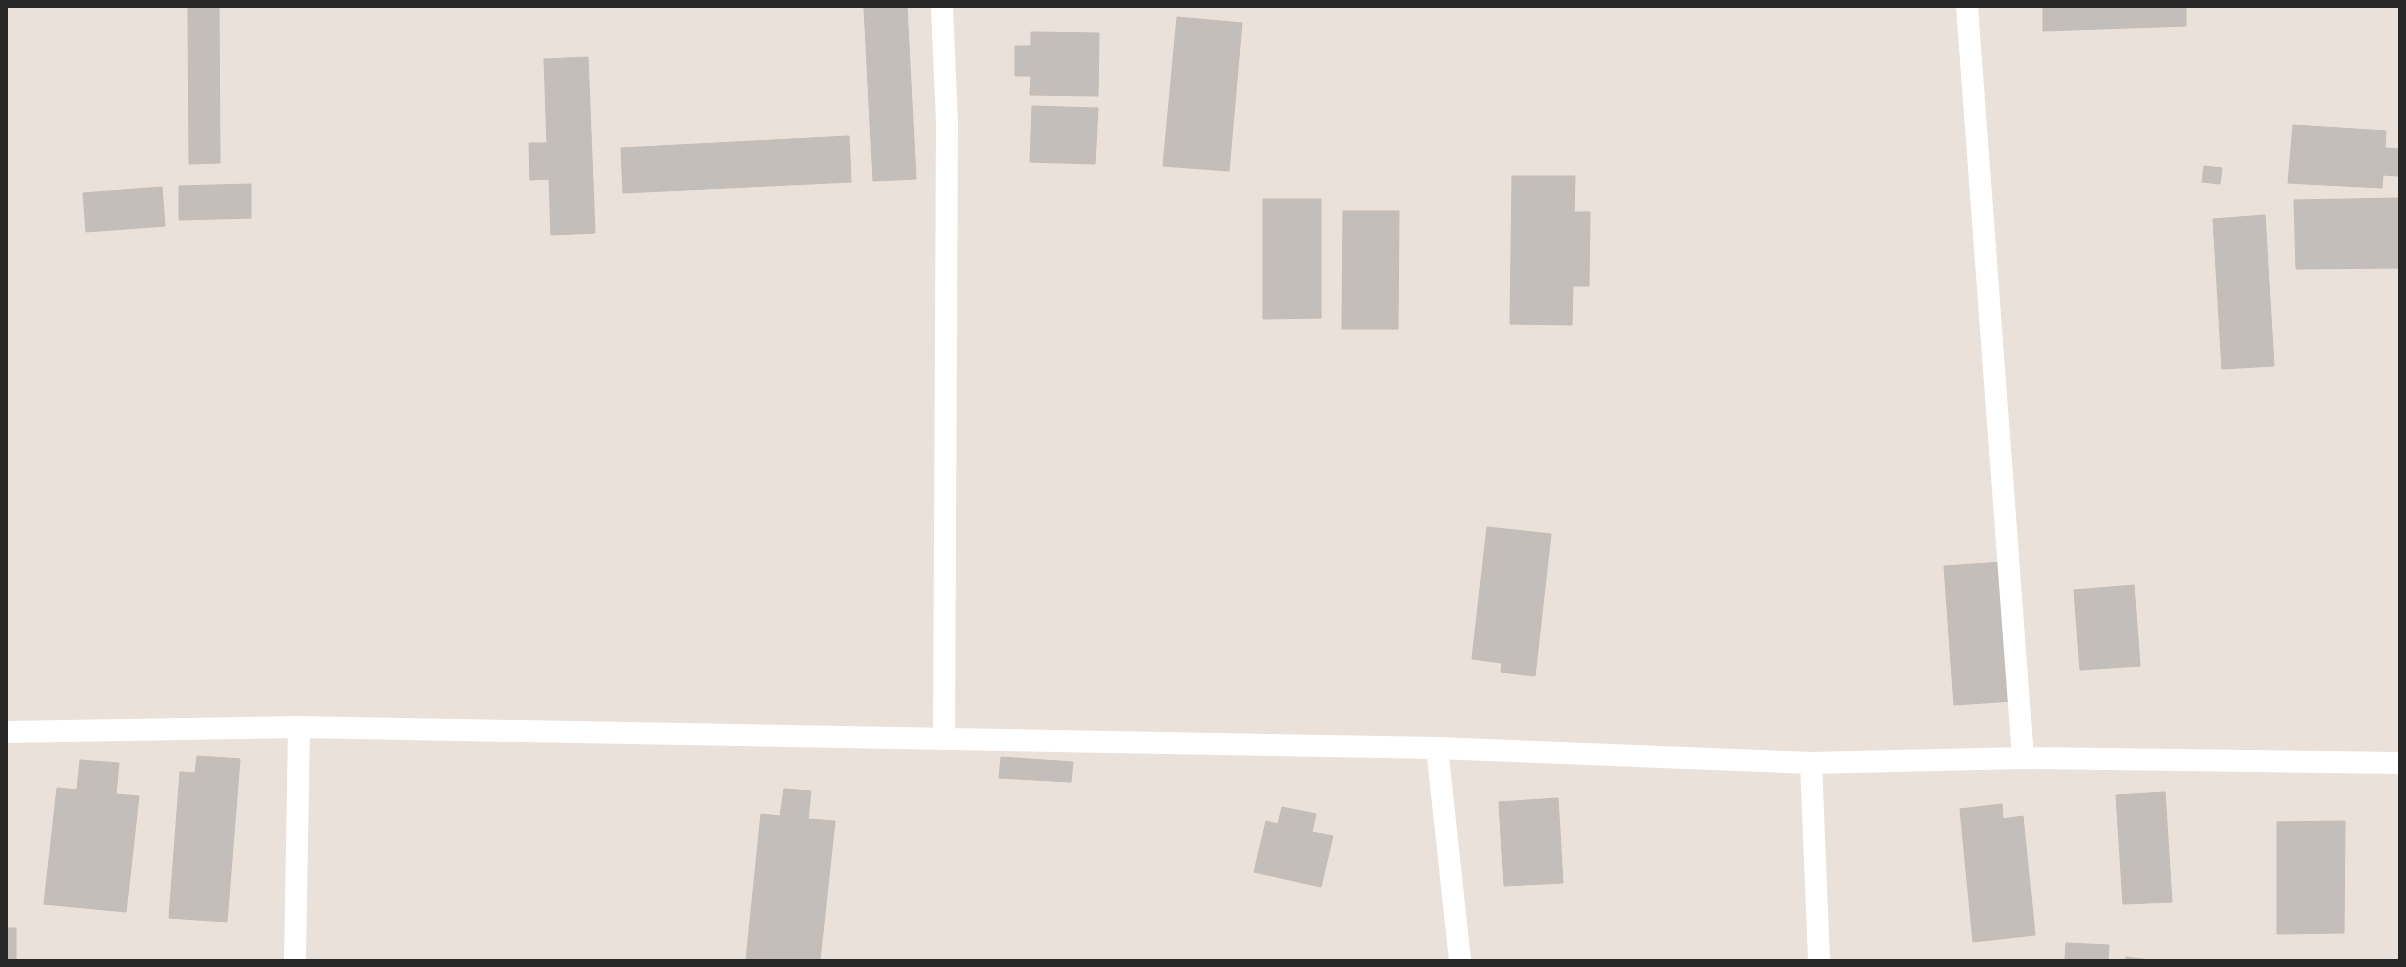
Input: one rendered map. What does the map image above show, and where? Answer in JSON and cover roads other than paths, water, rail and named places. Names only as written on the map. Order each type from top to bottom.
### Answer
[{"type":"street","points":[[942,7],[947,124],[944,739]]},
{"type":"street","points":[[1967,7],[2023,758]]},
{"type":"street","points":[[295,960],[299,727]]},
{"type":"street","points":[[7,732],[299,727],[1437,748],[1811,763],[2023,758],[2399,763]]},
{"type":"street","points":[[1437,748],[1460,960]]},
{"type":"street","points":[[1811,763],[1819,960]]}]
